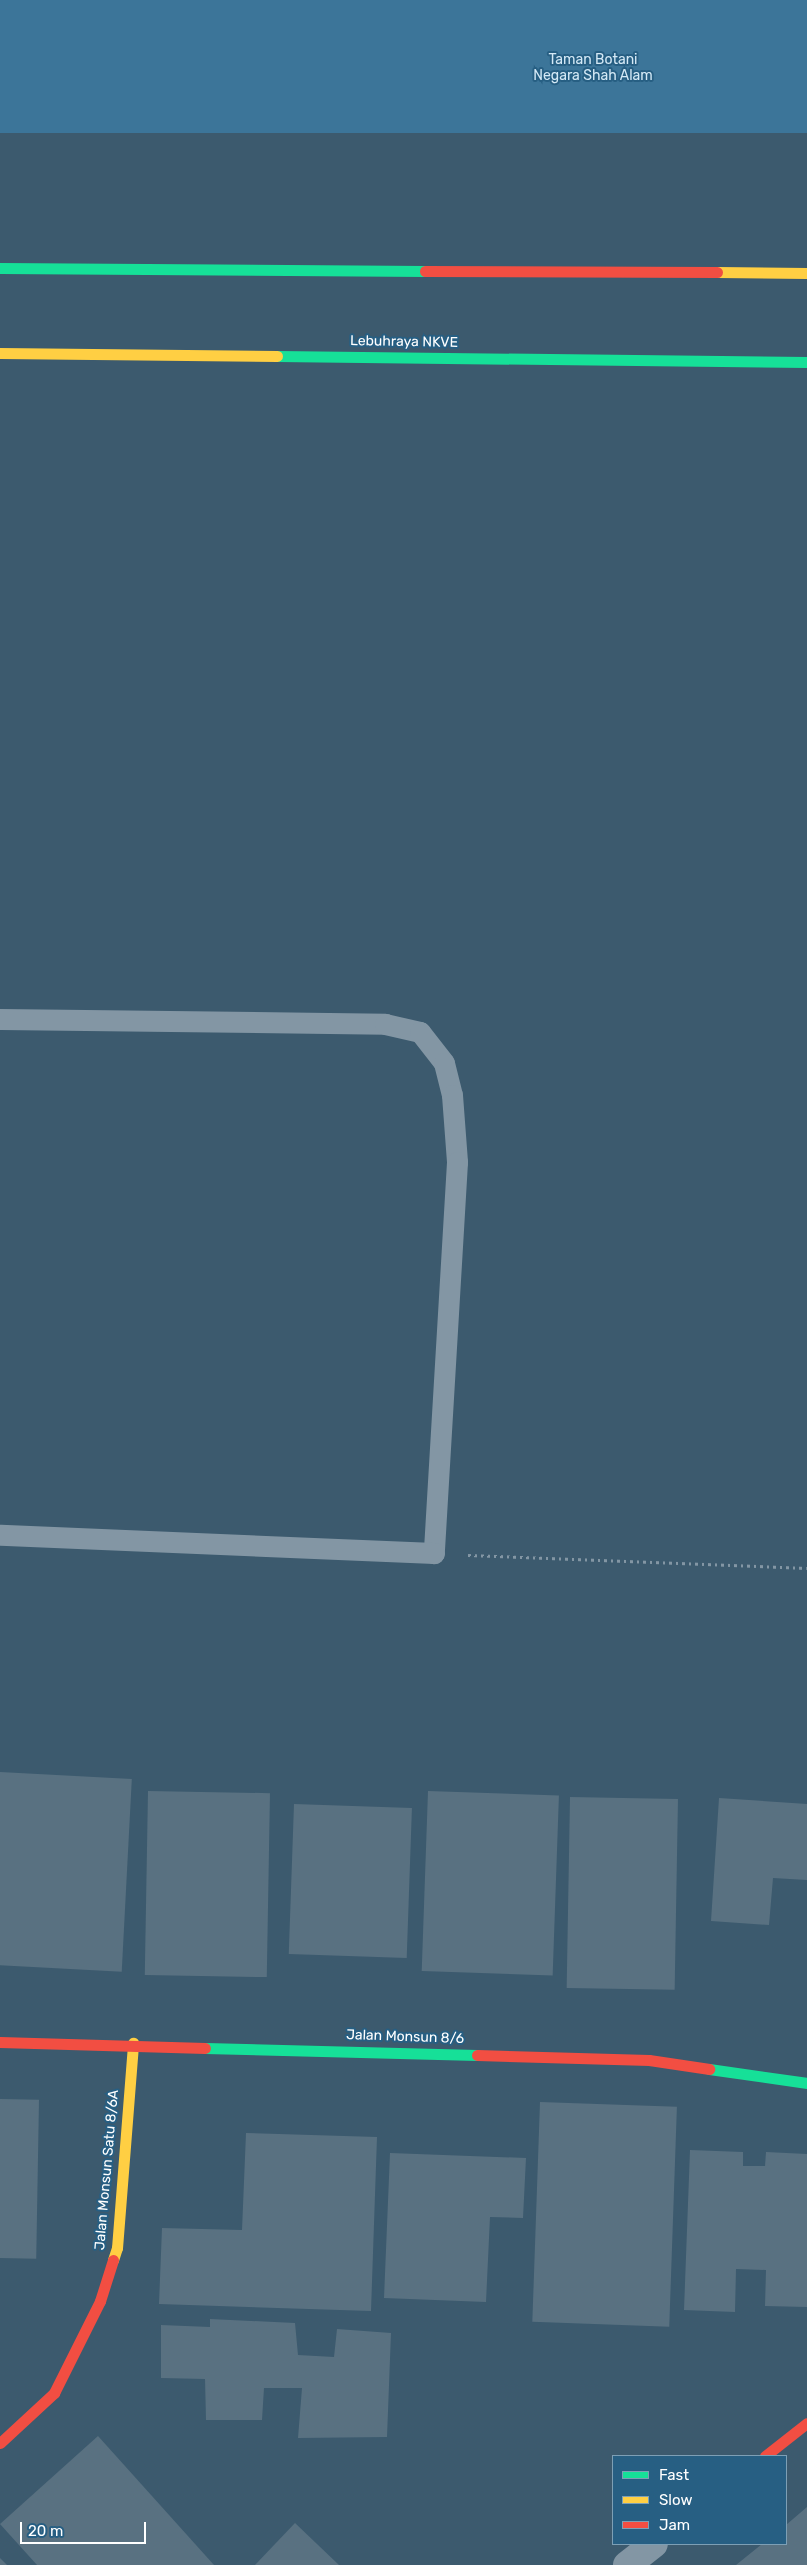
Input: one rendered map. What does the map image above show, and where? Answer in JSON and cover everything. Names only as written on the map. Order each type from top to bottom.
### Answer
[{"type":"main road","points":[[0,268],[807,272]]},
{"type":"main road","name":"Lebuhraya NKVE","points":[[0,353],[807,362]]},
{"type":"main road","name":"Jalan Monsun 8/6","points":[[0,2042],[133,2043],[649,2060],[807,2083]]},
{"type":"main road","name":"Jalan Monsun Satu 8/6A","points":[[0,2443],[54,2394],[100,2301],[117,2248],[133,2043]]},
{"type":"main road","points":[[766,2455],[807,2423]]},
{"type":"street","points":[[627,2565],[653,2545]]},
{"type":"lane","points":[[0,1019],[385,1024],[420,1032],[444,1063],[452,1095],[457,1162],[434,1553],[0,1535]]},
{"type":"path","points":[[434,1553],[807,1568]]},
{"type":"green space","name":"Taman Botani Negara Shah Alam","points":[[0,0],[807,0],[807,133],[0,133]]},
{"type":"building","points":[[0,1772],[132,1779],[122,1972],[0,1965]]},
{"type":"building","points":[[148,1791],[270,1793],[267,1977],[145,1975]]},
{"type":"building","points":[[428,1791],[559,1796],[553,1975],[422,1971]]},
{"type":"building","points":[[570,1797],[678,1799],[675,1990],[567,1988]]},
{"type":"building","points":[[719,1798],[807,1804],[807,1880],[773,1878],[769,1925],[711,1921]]},
{"type":"building","points":[[294,1804],[412,1808],[407,1958],[289,1954]]},
{"type":"building","points":[[0,2099],[39,2100],[36,2259],[0,2258]]},
{"type":"building","points":[[540,2102],[677,2107],[669,2327],[532,2322]]},
{"type":"building","points":[[246,2133],[377,2137],[371,2311],[159,2304],[162,2228],[242,2230]]},
{"type":"building","points":[[690,2150],[743,2152],[743,2166],[765,2166],[766,2152],[807,2154],[807,2307],[765,2306],[766,2270],[736,2269],[735,2312],[684,2310]]},
{"type":"building","points":[[390,2153],[526,2158],[523,2218],[490,2217],[486,2302],[384,2298]]},
{"type":"building","points":[[210,2319],[295,2323],[298,2355],[334,2357],[337,2329],[391,2333],[387,2437],[298,2438],[302,2388],[264,2388],[262,2420],[206,2420],[205,2379],[161,2378],[161,2325],[210,2327]]},
{"type":"building","points":[[98,2436],[214,2565],[37,2565],[0,2524]]},
{"type":"building","points":[[807,2507],[807,2565],[736,2565],[761,2545],[787,2545],[787,2524]]},
{"type":"building","points":[[295,2523],[339,2565],[255,2565]]},
{"type":"building","points":[[0,2558],[7,2565],[0,2565]]},
{"type":"traffic: fast","points":[[0,268],[425,271]]},
{"type":"traffic: fast","points":[[277,356],[807,362]]},
{"type":"traffic: fast","points":[[205,2048],[477,2055]]},
{"type":"traffic: fast","points":[[709,2069],[807,2083]]},
{"type":"traffic: slow","points":[[717,272],[807,273]]},
{"type":"traffic: slow","points":[[0,353],[277,356]]},
{"type":"traffic: slow","points":[[113,2260],[117,2248],[133,2043]]},
{"type":"traffic: jam","points":[[425,271],[717,272]]},
{"type":"traffic: jam","points":[[0,2042],[205,2048]]},
{"type":"traffic: jam","points":[[477,2055],[649,2060],[709,2069]]},
{"type":"traffic: jam","points":[[0,2443],[54,2393],[100,2301],[113,2260]]},
{"type":"traffic: jam","points":[[766,2455],[807,2423]]}]
